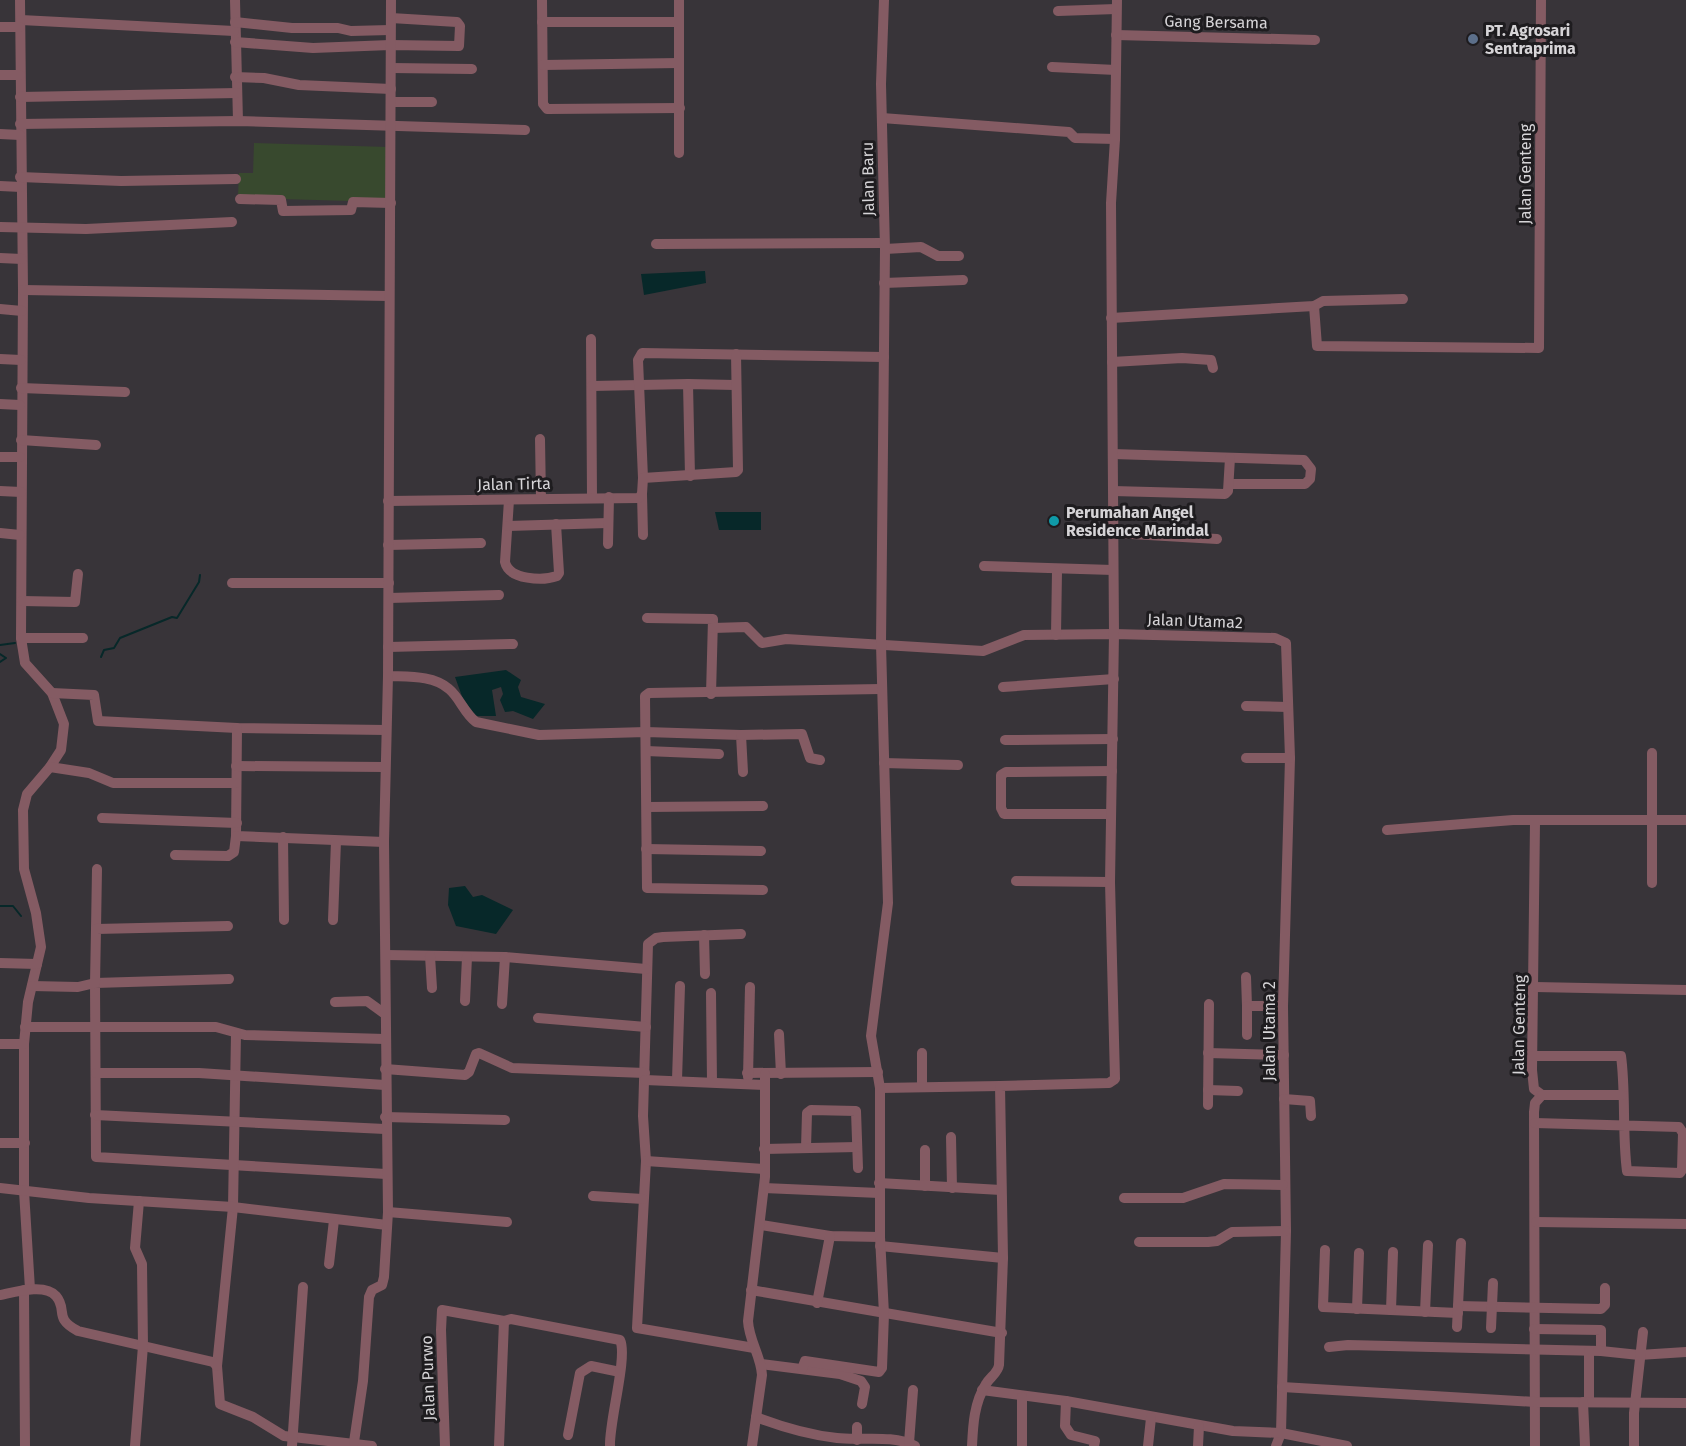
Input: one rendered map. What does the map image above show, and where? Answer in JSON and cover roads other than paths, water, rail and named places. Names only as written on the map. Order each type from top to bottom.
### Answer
[{"type":"street","points":[[20,0],[23,290],[20,457],[21,638],[25,663],[52,693],[63,724],[62,747],[51,767],[27,794],[23,810],[24,869],[40,934],[24,1044],[27,1290],[25,1446]]},
{"type":"street","points":[[235,0],[238,121]]},
{"type":"street","points":[[354,1442],[363,1381],[369,1297],[372,1290],[382,1285],[384,1280],[388,1212],[385,1129],[384,842],[388,676],[391,0]]},
{"type":"street","points":[[542,0],[543,104],[552,111],[680,108]]},
{"type":"street","points":[[679,0],[679,153]]},
{"type":"street","name":"Jalan Baru","points":[[802,1369],[805,1361],[880,1372],[884,1314],[879,1188],[880,1088],[871,1036],[888,903],[881,689],[885,246],[882,117],[884,0]]},
{"type":"street","name":"Jalan Genteng","points":[[1314,306],[1317,346],[1539,348],[1541,0]]},
{"type":"street","points":[[880,1088],[1109,1083],[1115,1079],[1110,882],[1114,679],[1111,203],[1115,139],[1117,4],[1058,11]]},
{"type":"street","points":[[234,32],[313,48],[390,45],[457,47],[460,29],[455,21],[391,18]]},
{"type":"street","points":[[542,22],[679,22]]},
{"type":"street","points":[[0,27],[21,23],[234,32],[338,27],[351,31],[390,30]]},
{"type":"street","name":"Gang Bersama","points":[[1116,35],[1315,40]]},
{"type":"street","points":[[543,65],[679,63]]},
{"type":"street","points":[[391,68],[472,69]]},
{"type":"street","points":[[1052,68],[1116,70]]},
{"type":"street","points":[[0,75],[20,75]]},
{"type":"street","points":[[236,77],[264,78],[299,85],[391,89]]},
{"type":"street","points":[[20,97],[237,93]]},
{"type":"street","points":[[391,102],[432,102]]},
{"type":"street","points":[[882,117],[1070,132],[1075,138],[1115,139]]},
{"type":"street","points":[[0,134],[20,130],[238,121],[525,130]]},
{"type":"street","points":[[0,186],[21,182],[236,179]]},
{"type":"street","points":[[240,199],[281,200],[283,211],[351,210],[353,202],[391,203]]},
{"type":"street","points":[[0,227],[86,229],[232,222]]},
{"type":"street","points":[[657,244],[921,247],[938,256],[959,256]]},
{"type":"street","points":[[0,258],[22,259]]},
{"type":"street","points":[[884,283],[963,280]]},
{"type":"street","points":[[23,290],[389,296]]},
{"type":"street","points":[[1111,318],[1314,306],[1323,301],[1403,299]]},
{"type":"street","points":[[0,309],[22,311]]},
{"type":"street","points":[[591,339],[592,498]]},
{"type":"street","points":[[643,535],[638,360],[642,353],[884,357]]},
{"type":"street","points":[[643,478],[690,476],[738,470],[736,354]]},
{"type":"street","points":[[1112,362],[1182,358],[1211,360],[1213,368]]},
{"type":"street","points":[[0,359],[21,360]]},
{"type":"street","points":[[688,384],[690,476]]},
{"type":"street","points":[[592,386],[735,385]]},
{"type":"street","points":[[21,388],[125,392]]},
{"type":"street","points":[[0,404],[21,405]]},
{"type":"street","points":[[540,439],[541,498]]},
{"type":"street","points":[[21,440],[96,445]]},
{"type":"street","points":[[1113,454],[1304,460],[1310,466],[1311,474],[1305,484],[1229,484]]},
{"type":"street","points":[[0,457],[20,457]]},
{"type":"street","points":[[1113,490],[1221,494],[1228,491],[1230,458]]},
{"type":"street","points":[[0,491],[21,492]]},
{"type":"street","name":"Jalan Tirta","points":[[388,501],[641,496]]},
{"type":"street","points":[[608,544],[609,497]]},
{"type":"street","points":[[509,500],[506,567],[524,577],[549,578],[559,573],[556,524]]},
{"type":"street","points":[[508,525],[608,522]]},
{"type":"street","points":[[1114,532],[1217,539]]},
{"type":"street","points":[[0,533],[20,535]]},
{"type":"street","points":[[388,546],[481,543]]},
{"type":"street","points":[[984,566],[1057,571],[1113,570]]},
{"type":"street","points":[[1056,635],[1057,571]]},
{"type":"street","points":[[22,601],[75,602],[78,574]]},
{"type":"street","points":[[232,583],[388,583]]},
{"type":"street","points":[[388,598],[499,595]]},
{"type":"street","points":[[647,618],[711,618],[713,628],[711,694]]},
{"type":"street","points":[[713,628],[746,627],[762,643],[786,639],[983,651],[1018,636],[1017,624]]},
{"type":"street","name":"Jalan Utama2","points":[[1018,636],[1114,634],[1275,638]]},
{"type":"street","points":[[21,638],[83,638]]},
{"type":"street","name":"Jalan Utama 2","points":[[1275,638],[1286,643],[1290,758],[1283,1006],[1283,1185],[1286,1231],[1281,1433],[1276,1446]]},
{"type":"street","points":[[388,647],[513,644]]},
{"type":"street","points":[[388,676],[423,678],[439,683],[449,689],[468,716],[476,722],[539,735],[646,732],[802,734],[807,740],[810,758],[820,760]]},
{"type":"street","points":[[1003,687],[1114,679]]},
{"type":"street","points":[[763,890],[647,890],[646,694],[881,689]]},
{"type":"street","points":[[52,693],[94,695],[98,721],[237,728],[386,729]]},
{"type":"street","points":[[1246,706],[1288,707]]},
{"type":"street","points":[[175,855],[228,856],[234,852],[237,823],[237,728]]},
{"type":"street","points":[[741,735],[742,772]]},
{"type":"street","points":[[1005,740],[1113,739]]},
{"type":"street","points":[[646,751],[719,754]]},
{"type":"street","points":[[1652,753],[1652,883]]},
{"type":"street","points":[[1246,758],[1290,758]]},
{"type":"street","points":[[884,763],[958,765]]},
{"type":"street","points":[[236,766],[385,767]]},
{"type":"street","points":[[51,767],[89,774],[113,783],[236,783]]},
{"type":"street","points":[[1111,814],[1004,814],[1001,808],[1001,775],[1006,772],[1112,771]]},
{"type":"street","points":[[646,807],[763,806]]},
{"type":"street","points":[[102,818],[237,823]]},
{"type":"street","points":[[1387,830],[1513,820],[1535,822],[1686,820]]},
{"type":"street","name":"Jalan Genteng","points":[[1535,822],[1533,1086],[1542,1095],[1535,1103],[1536,1222],[1533,1350],[1535,1446]]},
{"type":"street","points":[[236,836],[384,842]]},
{"type":"street","points":[[283,837],[284,920]]},
{"type":"street","points":[[333,920],[336,841]]},
{"type":"street","points":[[646,849],[761,850]]},
{"type":"street","points":[[97,869],[95,983],[97,1158],[386,1174]]},
{"type":"street","points":[[1016,882],[1110,882]]},
{"type":"street","points":[[96,929],[228,926]]},
{"type":"street","points":[[741,934],[663,936],[651,940],[648,944],[646,1161],[637,1328],[754,1348]]},
{"type":"street","points":[[704,935],[705,974]]},
{"type":"street","points":[[386,955],[505,957],[646,969]]},
{"type":"street","points":[[430,956],[432,988]]},
{"type":"street","points":[[465,1001],[467,957]]},
{"type":"street","points":[[502,1004],[505,957]]},
{"type":"street","points":[[0,963],[37,964]]},
{"type":"street","points":[[1246,977],[1247,1035]]},
{"type":"street","points":[[32,986],[78,987],[95,983],[229,979]]},
{"type":"street","points":[[677,1080],[680,986]]},
{"type":"street","points":[[748,1085],[750,987]]},
{"type":"street","points":[[1535,987],[1686,990]]},
{"type":"street","points":[[711,993],[712,1082]]},
{"type":"street","points":[[335,1002],[367,1002],[385,1014]]},
{"type":"street","points":[[1208,1105],[1209,1004]]},
{"type":"street","points":[[1246,1006],[1283,1006]]},
{"type":"street","points":[[538,1018],[646,1027]]},
{"type":"street","points":[[25,1027],[216,1027],[236,1033],[314,1039],[385,1039]]},
{"type":"street","points":[[236,1033],[233,1207],[217,1366],[220,1404],[253,1417],[292,1441],[354,1442],[372,1446]]},
{"type":"street","points":[[779,1034],[781,1074]]},
{"type":"street","points":[[0,1044],[24,1044]]},
{"type":"street","points":[[385,1069],[465,1075],[468,1074],[476,1054],[479,1053],[512,1068],[748,1085],[781,1074],[878,1072]]},
{"type":"street","points":[[922,1053],[922,1087]]},
{"type":"street","points":[[1208,1053],[1284,1055]]},
{"type":"street","points":[[1533,1056],[1621,1055],[1622,1095],[1624,1126],[1628,1173],[1682,1172],[1683,1133],[1679,1127],[1624,1126],[1535,1123]]},
{"type":"street","points":[[747,1072],[765,1079]]},
{"type":"street","points":[[96,1073],[235,1076],[385,1085]]},
{"type":"street","points":[[752,1446],[761,1364],[749,1332],[764,1188],[765,1079]]},
{"type":"street","points":[[972,1446],[974,1418],[982,1390],[998,1371],[1002,1333],[1000,1086]]},
{"type":"street","points":[[1208,1090],[1238,1090]]},
{"type":"street","points":[[1542,1095],[1622,1095]]},
{"type":"street","points":[[1284,1099],[1310,1101],[1311,1116]]},
{"type":"street","points":[[806,1148],[806,1117],[812,1110],[857,1112],[858,1168]]},
{"type":"street","points":[[95,1115],[385,1129]]},
{"type":"street","points":[[385,1117],[506,1120]]},
{"type":"street","points":[[951,1137],[952,1188]]},
{"type":"street","points":[[0,1143],[25,1143]]},
{"type":"street","points":[[764,1149],[858,1147]]},
{"type":"street","points":[[925,1150],[926,1186]]},
{"type":"street","points":[[646,1161],[765,1169]]},
{"type":"street","points":[[1124,1198],[1183,1198],[1224,1184],[1283,1185]]},
{"type":"street","points":[[764,1188],[926,1186],[1001,1190]]},
{"type":"street","points":[[0,1188],[233,1207],[387,1226]]},
{"type":"street","points":[[592,1196],[644,1199]]},
{"type":"street","points":[[135,1446],[143,1346],[142,1264],[135,1248],[139,1201]]},
{"type":"street","points":[[388,1212],[507,1222]]},
{"type":"street","points":[[329,1264],[334,1220]]},
{"type":"street","points":[[1536,1222],[1686,1224]]},
{"type":"street","points":[[761,1225],[1003,1258]]},
{"type":"street","points":[[1139,1242],[1208,1242],[1232,1232],[1286,1231]]},
{"type":"street","points":[[817,1303],[830,1236]]},
{"type":"street","points":[[1457,1327],[1461,1243]]},
{"type":"street","points":[[1425,1312],[1428,1245]]},
{"type":"street","points":[[1325,1251],[1323,1307],[1425,1312],[1492,1307],[1601,1308],[1605,1305],[1605,1288]]},
{"type":"street","points":[[1391,1310],[1394,1252]]},
{"type":"street","points":[[1357,1308],[1359,1253]]},
{"type":"street","points":[[1491,1328],[1493,1283]]},
{"type":"street","points":[[292,1441],[303,1287]]},
{"type":"street","points":[[0,1295],[27,1290],[56,1296],[64,1322],[78,1331],[213,1362],[217,1366]]},
{"type":"street","points":[[752,1290],[1002,1333]]},
{"type":"street","name":"Jalan Purwo","points":[[445,1446],[442,1310],[504,1321]]},
{"type":"street","points":[[499,1446],[504,1321],[511,1319],[617,1339],[622,1345],[620,1372],[611,1417],[610,1446]]},
{"type":"street","points":[[1534,1329],[1601,1330],[1601,1351]]},
{"type":"street","points":[[1634,1446],[1642,1332]]},
{"type":"street","points":[[1329,1347],[1348,1345],[1601,1351],[1639,1355],[1686,1352]]},
{"type":"street","points":[[1585,1446],[1589,1351]]},
{"type":"street","points":[[761,1364],[840,1374],[861,1381],[865,1387],[862,1404]]},
{"type":"street","points":[[568,1435],[580,1373],[591,1366],[620,1372]]},
{"type":"street","points":[[1282,1387],[1535,1402],[1686,1403]]},
{"type":"street","points":[[756,1417],[785,1428],[836,1442],[895,1440],[912,1445],[913,1390]]},
{"type":"street","points":[[982,1390],[1066,1401],[1233,1431],[1281,1433],[1332,1445],[1347,1446]]},
{"type":"street","points":[[1022,1397],[1022,1446]]},
{"type":"street","points":[[1066,1401],[1065,1426],[1071,1435],[1095,1441],[1094,1446]]},
{"type":"street","points":[[1149,1446],[1151,1418]]},
{"type":"street","points":[[1198,1446],[1200,1426]]},
{"type":"street","points":[[857,1440],[858,1427]]},
{"type":"water","points":[[705,271],[706,283],[644,295],[641,274]]},
{"type":"water","points":[[715,512],[761,512],[761,530],[719,530]]},
{"type":"water","points":[[506,670],[521,680],[518,687],[521,697],[545,704],[533,719],[513,711],[505,712],[500,700],[503,694],[501,687],[492,690],[496,716],[476,716],[463,699],[455,677]]},
{"type":"water","points":[[465,886],[473,897],[482,895],[513,910],[496,934],[456,926],[448,905],[449,888]]},
{"type":"waterway","points":[[101,657],[104,650],[114,648],[120,638],[172,617],[177,618],[199,582],[200,575]]},
{"type":"waterway","points":[[0,645],[15,643]]},
{"type":"waterway","points":[[0,654],[6,658],[0,662]]},
{"type":"waterway","points":[[0,906],[13,906],[21,916]]},
{"type":"place","name":"PT. Agrosari Sentraprima","points":[[1473,39]]},
{"type":"place","name":"Perumahan Angel Residence Marindal","points":[[1054,521]]}]
